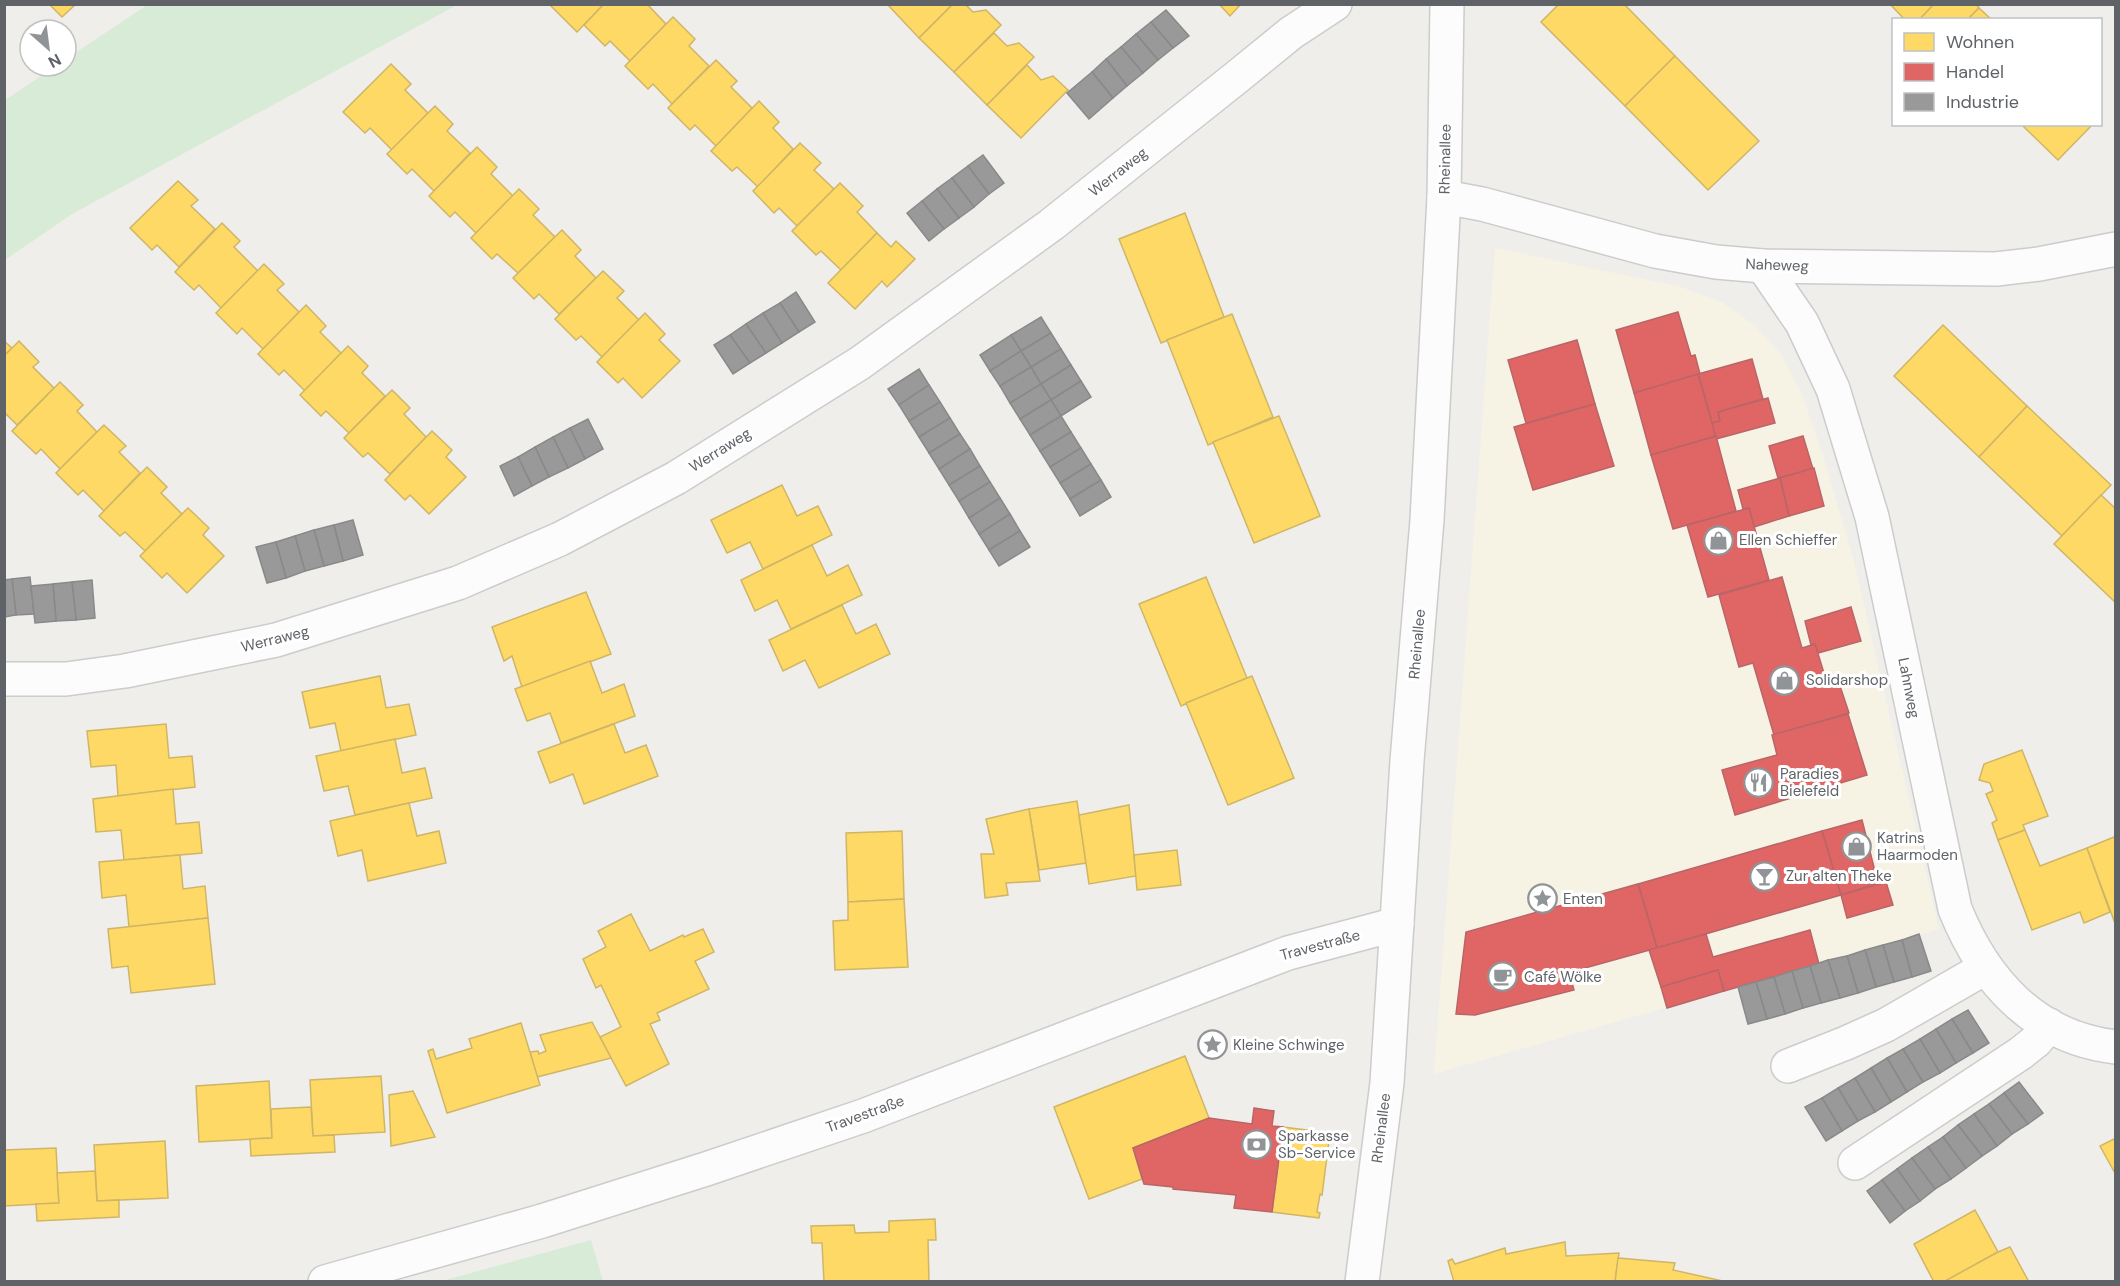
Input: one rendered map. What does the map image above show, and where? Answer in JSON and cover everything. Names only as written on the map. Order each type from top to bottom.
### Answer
[{"type":"street","name":"Werraweg","points":[[4,679],[66,679],[276,640],[458,583],[560,539],[676,478],[860,363],[1051,225],[1291,33],[1335,4]]},
{"type":"street","name":"Rheinallee","points":[[1362,1281],[1387,1083],[1407,761],[1427,520],[1444,197],[1447,4]]},
{"type":"street","name":"Naheweg","points":[[1444,197],[1482,204],[1655,251],[1716,262],[1763,266],[1996,269],[2039,264],[2115,249]]},
{"type":"street","name":"Lahnweg","points":[[1763,266],[1802,324],[1833,389],[1843,421],[1884,566],[1955,909],[1966,935],[1985,968],[2010,997],[2039,1019],[2091,1045],[2115,1047]]},
{"type":"street","name":"Travestraße","points":[[325,1281],[542,1221],[706,1169],[862,1116],[1288,953],[1397,924]]},
{"type":"street","points":[[1788,1066],[1886,1025],[1985,968]]},
{"type":"street","points":[[1855,1163],[2021,1053],[2036,1041],[2049,1025]]},
{"type":"shaded area","points":[[1495,248],[1681,287],[1723,303],[1754,325],[1780,353],[1801,392],[1823,456],[1853,558],[1939,929],[1434,1074]]},
{"type":"green space","points":[[147,4],[457,5],[72,214],[5,260],[5,100],[38,78],[78,78],[78,51]]},
{"type":"green space","points":[[591,1240],[603,1281],[442,1281]]},
{"type":"building: Wohnen","points":[[49,4],[76,4],[62,17]]},
{"type":"building: Wohnen","points":[[549,4],[604,4],[577,32]]},
{"type":"building: Wohnen","points":[[604,4],[647,4],[666,24],[630,61],[610,41],[605,46],[584,25]]},
{"type":"building: Wohnen","points":[[887,4],[953,4],[919,38]]},
{"type":"building: Wohnen","points":[[953,4],[965,4],[973,12],[986,10],[1001,25],[954,72],[919,38]]},
{"type":"building: Wohnen","points":[[1219,4],[1241,4],[1230,16]]},
{"type":"building: Wohnen","points":[[1559,4],[1624,4],[1675,56],[1625,106],[1541,22]]},
{"type":"building: Wohnen","points":[[1890,4],[1934,4],[1921,18],[1903,18]]},
{"type":"building: Wohnen","points":[[1934,4],[1976,4],[1979,8],[1969,18],[1921,18]]},
{"type":"building: Wohnen","points":[[1979,8],[1990,18],[1969,18]]},
{"type":"building: Wohnen","points":[[673,17],[695,39],[689,46],[709,66],[672,104],[653,84],[648,89],[625,66]]},
{"type":"building: Wohnen","points":[[994,33],[1007,46],[1019,43],[1034,57],[987,105],[954,72]]},
{"type":"building: Wohnen","points":[[1675,56],[1759,141],[1708,190],[1625,106]]},
{"type":"building: Wohnen","points":[[716,60],[737,81],[731,87],[752,108],[716,146],[695,125],[690,130],[668,108]]},
{"type":"building: Wohnen","points":[[391,64],[411,84],[405,90],[428,113],[392,150],[370,128],[365,133],[343,112]]},
{"type":"building: Wohnen","points":[[1027,65],[1041,80],[1053,76],[1068,90],[1021,138],[987,105]]},
{"type":"building: Wohnen","points":[[759,101],[779,122],[773,128],[793,149],[758,187],[737,167],[732,171],[711,151]]},
{"type":"building: Wohnen","points":[[435,106],[453,124],[447,131],[470,153],[434,191],[412,169],[407,174],[387,154]]},
{"type":"building: Wohnen","points":[[2023,126],[2091,126],[2058,160]]},
{"type":"building: Wohnen","points":[[800,143],[821,163],[814,170],[834,189],[797,226],[779,208],[774,213],[753,191]]},
{"type":"building: Wohnen","points":[[477,147],[497,167],[491,174],[513,196],[476,233],[455,212],[450,217],[429,196]]},
{"type":"building: Wohnen","points":[[178,181],[198,200],[191,206],[215,229],[179,267],[157,245],[152,250],[130,228]]},
{"type":"building: Wohnen","points":[[840,183],[863,206],[857,212],[877,233],[841,270],[821,251],[816,255],[792,231]]},
{"type":"building: Wohnen","points":[[519,189],[539,209],[533,215],[555,237],[518,273],[497,254],[492,259],[471,238]]},
{"type":"building: Wohnen","points":[[1185,213],[1224,317],[1161,343],[1119,239]]},
{"type":"building: Wohnen","points":[[222,223],[240,241],[234,247],[258,271],[221,308],[199,285],[194,290],[175,272]]},
{"type":"building: Wohnen","points":[[562,230],[581,250],[575,256],[596,278],[559,314],[539,294],[534,299],[513,278]]},
{"type":"building: Wohnen","points":[[877,233],[891,247],[896,241],[915,259],[887,287],[882,281],[855,309],[828,283]]},
{"type":"building: Wohnen","points":[[264,264],[284,284],[277,290],[299,312],[263,349],[242,328],[237,334],[216,313]]},
{"type":"building: Wohnen","points":[[603,271],[624,291],[617,298],[639,320],[602,357],[581,336],[576,340],[555,319]]},
{"type":"building: Wohnen","points":[[306,305],[326,326],[320,332],[341,353],[305,391],[284,370],[279,375],[258,354]]},
{"type":"building: Wohnen","points":[[645,313],[665,334],[659,340],[680,361],[642,398],[623,378],[618,383],[597,362]]},
{"type":"building: Wohnen","points":[[1232,314],[1273,417],[1208,445],[1167,340]]},
{"type":"building: Wohnen","points":[[1943,325],[2027,406],[1979,457],[1894,376]]},
{"type":"building: Wohnen","points":[[4,341],[12,348],[4,356]]},
{"type":"building: Wohnen","points":[[19,341],[39,362],[33,367],[54,388],[17,425],[4,412],[4,356]]},
{"type":"building: Wohnen","points":[[348,346],[368,366],[362,373],[385,396],[349,433],[326,411],[321,416],[300,395]]},
{"type":"building: Wohnen","points":[[60,382],[83,405],[77,411],[97,432],[60,469],[41,449],[36,454],[12,431]]},
{"type":"building: Wohnen","points":[[392,390],[410,408],[404,414],[426,437],[390,474],[368,453],[363,457],[344,438]]},
{"type":"building: Wohnen","points":[[2027,406],[2111,485],[2062,536],[1979,457]]},
{"type":"building: Wohnen","points":[[1279,416],[1320,516],[1254,543],[1213,442]]},
{"type":"building: Wohnen","points":[[104,425],[126,446],[119,452],[140,473],[104,511],[83,490],[78,495],[56,473]]},
{"type":"building: Wohnen","points":[[432,431],[452,450],[446,457],[466,477],[429,514],[410,495],[405,500],[385,480]]},
{"type":"building: Wohnen","points":[[147,467],[167,487],[161,493],[182,514],[145,551],[125,532],[120,536],[99,516]]},
{"type":"building: Wohnen","points":[[782,485],[797,516],[818,506],[832,535],[763,569],[750,542],[727,553],[711,520]]},
{"type":"building: Wohnen","points":[[2101,495],[2116,509],[2116,603],[2054,544]]},
{"type":"building: Wohnen","points":[[188,508],[209,528],[203,535],[224,556],[187,593],[167,573],[162,578],[140,556]]},
{"type":"building: Wohnen","points":[[812,545],[827,576],[848,565],[862,595],[791,629],[777,600],[755,611],[741,580]]},
{"type":"building: Wohnen","points":[[1206,577],[1247,678],[1181,706],[1139,604]]},
{"type":"building: Wohnen","points":[[586,592],[611,654],[522,687],[512,656],[504,661],[492,627]]},
{"type":"building: Wohnen","points":[[842,605],[856,634],[876,624],[890,654],[819,688],[805,660],[783,671],[769,640]]},
{"type":"building: Wohnen","points":[[590,661],[602,693],[624,684],[635,716],[561,743],[550,713],[527,721],[515,689]]},
{"type":"building: Wohnen","points":[[380,676],[386,708],[409,704],[416,735],[341,751],[335,723],[310,728],[302,692]]},
{"type":"building: Wohnen","points":[[1252,676],[1294,778],[1228,805],[1186,703]]},
{"type":"building: Wohnen","points":[[166,724],[169,758],[192,756],[195,787],[118,796],[116,765],[91,767],[87,731]]},
{"type":"building: Wohnen","points":[[614,724],[625,753],[646,745],[658,776],[584,804],[573,774],[550,783],[538,752]]},
{"type":"building: Wohnen","points":[[395,739],[402,773],[425,768],[432,798],[355,815],[348,786],[324,791],[316,756]]},
{"type":"building: Wohnen","points":[[2022,750],[2048,816],[2023,825],[2025,830],[1998,840],[1992,823],[1997,820],[1986,794],[1993,791],[1990,783],[1979,780],[1984,764]]},
{"type":"building: Wohnen","points":[[173,789],[176,824],[199,822],[202,853],[124,860],[121,830],[96,832],[93,799]]},
{"type":"building: Wohnen","points":[[1077,801],[1086,863],[1039,870],[1029,809]]},
{"type":"building: Wohnen","points":[[409,803],[417,836],[439,831],[446,863],[368,881],[362,850],[338,856],[330,821]]},
{"type":"building: Wohnen","points":[[1129,805],[1136,876],[1089,884],[1079,815]]},
{"type":"building: Wohnen","points":[[1029,809],[1040,881],[1006,883],[1008,895],[985,898],[981,854],[994,854],[986,819]]},
{"type":"building: Wohnen","points":[[2025,830],[2040,866],[2087,848],[2110,912],[2084,923],[2080,912],[2032,930],[1998,840]]},
{"type":"building: Wohnen","points":[[902,831],[904,899],[848,902],[846,833]]},
{"type":"building: Wohnen","points":[[2114,837],[2116,842],[2116,926],[2087,848]]},
{"type":"building: Wohnen","points":[[1177,850],[1181,885],[1137,890],[1134,855]]},
{"type":"building: Wohnen","points":[[180,855],[183,889],[205,886],[208,918],[129,927],[126,895],[102,898],[99,862]]},
{"type":"building: Wohnen","points":[[904,899],[908,967],[835,970],[833,921],[848,920],[848,902]]},
{"type":"building: Wohnen","points":[[631,914],[650,951],[683,935],[684,937],[703,929],[714,952],[695,961],[709,989],[657,1013],[660,1020],[650,1024],[669,1064],[626,1086],[600,1037],[621,1027],[601,985],[596,988],[583,959],[606,947],[598,931]]},
{"type":"building: Wohnen","points":[[208,918],[215,984],[131,993],[128,966],[112,968],[108,929]]},
{"type":"building: Wohnen","points":[[592,1022],[611,1058],[537,1077],[530,1052],[538,1051],[539,1054],[546,1051],[540,1035]]},
{"type":"building: Wohnen","points":[[521,1023],[540,1085],[447,1113],[428,1051],[433,1049],[436,1059],[472,1048],[469,1039]]},
{"type":"building: Wohnen","points":[[1185,1056],[1209,1118],[1133,1148],[1142,1179],[1089,1199],[1054,1107]]},
{"type":"building: Wohnen","points":[[381,1076],[385,1132],[313,1136],[310,1080]]},
{"type":"building: Wohnen","points":[[269,1081],[272,1138],[199,1142],[196,1086]]},
{"type":"building: Wohnen","points":[[413,1091],[435,1137],[391,1146],[389,1095]]},
{"type":"building: Wohnen","points":[[311,1107],[313,1136],[334,1135],[335,1152],[251,1156],[250,1139],[272,1138],[271,1109]]},
{"type":"building: Wohnen","points":[[1283,1127],[1330,1133],[1322,1195],[1320,1194],[1317,1212],[1320,1213],[1319,1218],[1272,1212]]},
{"type":"building: Wohnen","points":[[2116,1138],[2116,1175],[2100,1146]]},
{"type":"building: Wohnen","points":[[165,1141],[168,1198],[97,1201],[94,1145]]},
{"type":"building: Wohnen","points":[[56,1148],[59,1203],[4,1206],[4,1150]]},
{"type":"building: Wohnen","points":[[95,1171],[97,1201],[119,1200],[119,1217],[37,1221],[36,1204],[59,1203],[57,1173]]},
{"type":"building: Wohnen","points":[[1975,1210],[1998,1252],[1944,1282],[1934,1282],[1914,1244]]},
{"type":"building: Wohnen","points":[[935,1219],[936,1240],[928,1240],[929,1282],[824,1282],[822,1243],[812,1243],[811,1226],[854,1225],[855,1233],[889,1232],[889,1221]]},
{"type":"building: Wohnen","points":[[1565,1242],[1566,1256],[1619,1253],[1615,1282],[1454,1282],[1448,1261],[1452,1259],[1455,1264],[1505,1248],[1506,1254]]},
{"type":"building: Wohnen","points":[[2010,1247],[2029,1282],[1945,1281],[1998,1252]]},
{"type":"building: Wohnen","points":[[1618,1258],[1675,1263],[1673,1270],[1727,1282],[1615,1282]]},
{"type":"building: Handel","points":[[1678,312],[1691,356],[1695,355],[1700,374],[1634,393],[1616,330]]},
{"type":"building: Handel","points":[[1577,340],[1595,404],[1526,423],[1508,360]]},
{"type":"building: Handel","points":[[1752,359],[1763,399],[1718,412],[1720,421],[1712,423],[1698,374]]},
{"type":"building: Handel","points":[[1698,374],[1716,436],[1651,455],[1634,393]]},
{"type":"building: Handel","points":[[1768,398],[1775,423],[1716,439],[1712,423],[1720,421],[1718,412]]},
{"type":"building: Handel","points":[[1595,404],[1614,466],[1533,490],[1514,427]]},
{"type":"building: Handel","points":[[1716,436],[1736,511],[1673,529],[1651,455]]},
{"type":"building: Handel","points":[[1803,436],[1813,469],[1778,478],[1769,446]]},
{"type":"building: Handel","points":[[1814,468],[1824,506],[1789,516],[1780,478]]},
{"type":"building: Handel","points":[[1780,478],[1789,516],[1754,527],[1749,508],[1743,509],[1738,490]]},
{"type":"building: Handel","points":[[1749,508],[1769,580],[1708,597],[1687,525]]},
{"type":"building: Handel","points":[[1782,577],[1802,648],[1815,644],[1828,686],[1839,683],[1849,713],[1774,735],[1753,663],[1739,667],[1719,595]]},
{"type":"building: Handel","points":[[1851,607],[1861,641],[1818,653],[1815,644],[1811,645],[1805,621]]},
{"type":"building: Handel","points":[[1848,714],[1867,775],[1735,815],[1722,770],[1777,755],[1772,735]]},
{"type":"building: Handel","points":[[1862,820],[1878,883],[1841,895],[1822,831]]},
{"type":"building: Handel","points":[[1822,831],[1841,895],[1657,948],[1638,884]]},
{"type":"building: Handel","points":[[1886,882],[1893,905],[1847,918],[1841,895]]},
{"type":"building: Handel","points":[[1638,884],[1657,948],[1585,968],[1570,976],[1574,990],[1475,1015],[1456,1014],[1466,932]]},
{"type":"building: Handel","points":[[1810,930],[1819,964],[1724,991],[1718,970],[1661,987],[1649,950],[1706,934],[1713,957]]},
{"type":"building: Handel","points":[[1718,970],[1724,991],[1667,1008],[1661,987]]},
{"type":"building: Handel","points":[[1254,1108],[1274,1111],[1272,1126],[1283,1127],[1272,1212],[1234,1208],[1236,1195],[1144,1184],[1133,1148],[1209,1118],[1252,1124]]},
{"type":"building: Industrie","points":[[1166,10],[1189,36],[1173,48],[1151,22]]},
{"type":"building: Industrie","points":[[1151,22],[1173,48],[1158,60],[1136,34]]},
{"type":"building: Industrie","points":[[1136,34],[1158,60],[1143,73],[1121,47]]},
{"type":"building: Industrie","points":[[1121,47],[1143,73],[1127,86],[1106,59]]},
{"type":"building: Industrie","points":[[1106,59],[1127,86],[1113,98],[1092,72]]},
{"type":"building: Industrie","points":[[1092,72],[1113,98],[1089,119],[1067,93]]},
{"type":"building: Industrie","points":[[983,155],[1004,183],[989,194],[968,166]]},
{"type":"building: Industrie","points":[[968,166],[989,194],[974,207],[952,178]]},
{"type":"building: Industrie","points":[[952,178],[974,207],[959,218],[937,189]]},
{"type":"building: Industrie","points":[[937,189],[959,218],[944,229],[922,201]]},
{"type":"building: Industrie","points":[[922,201],[944,229],[929,241],[907,213]]},
{"type":"building: Industrie","points":[[796,292],[815,322],[799,332],[780,303]]},
{"type":"building: Industrie","points":[[780,303],[799,332],[782,343],[763,313]]},
{"type":"building: Industrie","points":[[763,313],[782,343],[766,353],[746,324]]},
{"type":"building: Industrie","points":[[1041,317],[1051,333],[1021,351],[1011,335]]},
{"type":"building: Industrie","points":[[746,324],[766,353],[750,363],[730,335]]},
{"type":"building: Industrie","points":[[1051,333],[1061,349],[1031,367],[1021,351]]},
{"type":"building: Industrie","points":[[730,335],[750,363],[733,374],[714,345]]},
{"type":"building: Industrie","points":[[1011,335],[1021,351],[990,371],[980,355]]},
{"type":"building: Industrie","points":[[1061,349],[1071,365],[1041,384],[1031,367]]},
{"type":"building: Industrie","points":[[1021,351],[1031,367],[1000,386],[990,371]]},
{"type":"building: Industrie","points":[[1071,365],[1081,381],[1051,400],[1041,384]]},
{"type":"building: Industrie","points":[[1031,367],[1041,384],[1010,403],[1000,386]]},
{"type":"building: Industrie","points":[[919,369],[929,385],[899,405],[888,389]]},
{"type":"building: Industrie","points":[[1081,381],[1091,397],[1061,416],[1051,400]]},
{"type":"building: Industrie","points":[[1041,384],[1051,400],[1020,419],[1010,403]]},
{"type":"building: Industrie","points":[[929,385],[940,402],[909,421],[899,405]]},
{"type":"building: Industrie","points":[[1051,400],[1061,416],[1030,435],[1020,419]]},
{"type":"building: Industrie","points":[[940,402],[950,418],[919,437],[909,421]]},
{"type":"building: Industrie","points":[[1061,416],[1071,432],[1040,451],[1030,435]]},
{"type":"building: Industrie","points":[[950,418],[960,434],[929,453],[919,437]]},
{"type":"building: Industrie","points":[[588,419],[603,449],[585,459],[570,428]]},
{"type":"building: Industrie","points":[[570,428],[585,459],[568,468],[553,437]]},
{"type":"building: Industrie","points":[[1071,432],[1081,448],[1050,467],[1040,451]]},
{"type":"building: Industrie","points":[[960,434],[970,449],[939,469],[929,453]]},
{"type":"building: Industrie","points":[[553,437],[568,468],[549,477],[535,447]]},
{"type":"building: Industrie","points":[[535,447],[549,477],[532,486],[518,457]]},
{"type":"building: Industrie","points":[[1081,448],[1091,464],[1060,483],[1050,467]]},
{"type":"building: Industrie","points":[[970,449],[980,466],[949,485],[939,469]]},
{"type":"building: Industrie","points":[[518,457],[532,486],[514,496],[500,466]]},
{"type":"building: Industrie","points":[[1091,464],[1101,480],[1070,499],[1060,483]]},
{"type":"building: Industrie","points":[[980,466],[990,482],[959,501],[949,485]]},
{"type":"building: Industrie","points":[[1101,480],[1111,497],[1080,516],[1070,499]]},
{"type":"building: Industrie","points":[[990,482],[1000,498],[969,518],[959,501]]},
{"type":"building: Industrie","points":[[1000,498],[1010,514],[979,534],[969,518]]},
{"type":"building: Industrie","points":[[1010,514],[1020,531],[989,550],[979,534]]},
{"type":"building: Industrie","points":[[353,520],[363,555],[343,561],[334,525]]},
{"type":"building: Industrie","points":[[334,525],[343,561],[324,566],[314,530]]},
{"type":"building: Industrie","points":[[314,530],[324,566],[305,571],[295,536]]},
{"type":"building: Industrie","points":[[1020,531],[1030,547],[999,566],[989,550]]},
{"type":"building: Industrie","points":[[295,536],[305,571],[286,578],[276,542]]},
{"type":"building: Industrie","points":[[276,542],[286,578],[267,583],[256,547]]},
{"type":"building: Industrie","points":[[30,577],[34,614],[16,615],[12,579]]},
{"type":"building: Industrie","points":[[12,579],[16,615],[4,617],[4,580]]},
{"type":"building: Industrie","points":[[92,580],[95,618],[76,620],[72,582]]},
{"type":"building: Industrie","points":[[72,582],[76,620],[56,621],[53,584]]},
{"type":"building: Industrie","points":[[53,584],[56,621],[35,623],[31,586]]},
{"type":"building: Industrie","points":[[1919,934],[1931,971],[1912,977],[1902,940]]},
{"type":"building: Industrie","points":[[1902,940],[1912,977],[1894,982],[1883,945]]},
{"type":"building: Industrie","points":[[1883,945],[1894,982],[1876,987],[1865,950]]},
{"type":"building: Industrie","points":[[1865,950],[1876,987],[1858,993],[1847,956]]},
{"type":"building: Industrie","points":[[1847,956],[1858,993],[1840,998],[1828,960]]},
{"type":"building: Industrie","points":[[1828,960],[1840,998],[1821,1003],[1810,966]]},
{"type":"building: Industrie","points":[[1810,966],[1821,1003],[1803,1008],[1792,971]]},
{"type":"building: Industrie","points":[[1792,971],[1803,1008],[1785,1014],[1774,977]]},
{"type":"building: Industrie","points":[[1774,977],[1785,1014],[1767,1019],[1756,982]]},
{"type":"building: Industrie","points":[[1756,982],[1767,1019],[1748,1024],[1738,987]]},
{"type":"building: Industrie","points":[[1968,1010],[1989,1043],[1973,1053],[1952,1019]]},
{"type":"building: Industrie","points":[[1952,1019],[1973,1053],[1956,1063],[1936,1029]]},
{"type":"building: Industrie","points":[[1936,1029],[1956,1063],[1940,1073],[1920,1039]]},
{"type":"building: Industrie","points":[[1920,1039],[1940,1073],[1923,1082],[1903,1049]]},
{"type":"building: Industrie","points":[[1903,1049],[1923,1082],[1907,1092],[1887,1058]]},
{"type":"building: Industrie","points":[[1887,1058],[1907,1092],[1891,1102],[1871,1068]]},
{"type":"building: Industrie","points":[[1871,1068],[1891,1102],[1875,1112],[1855,1078]]},
{"type":"building: Industrie","points":[[1855,1078],[1875,1112],[1858,1121],[1838,1088]]},
{"type":"building: Industrie","points":[[2019,1082],[2043,1113],[2028,1124],[2004,1093]]},
{"type":"building: Industrie","points":[[1838,1088],[1858,1121],[1842,1131],[1822,1098]]},
{"type":"building: Industrie","points":[[2004,1093],[2028,1124],[2012,1134],[1989,1104]]},
{"type":"building: Industrie","points":[[1822,1098],[1842,1131],[1826,1141],[1805,1107]]},
{"type":"building: Industrie","points":[[1989,1104],[2012,1134],[1997,1146],[1974,1114]]},
{"type":"building: Industrie","points":[[1974,1114],[1997,1146],[1982,1156],[1958,1125]]},
{"type":"building: Industrie","points":[[1958,1125],[1982,1156],[1966,1168],[1943,1137]]},
{"type":"building: Industrie","points":[[1943,1137],[1966,1168],[1951,1179],[1928,1147]]},
{"type":"building: Industrie","points":[[1928,1147],[1951,1179],[1935,1189],[1912,1158]]},
{"type":"building: Industrie","points":[[1912,1158],[1935,1189],[1920,1201],[1897,1169]]},
{"type":"building: Industrie","points":[[1897,1169],[1920,1201],[1905,1211],[1882,1180]]},
{"type":"building: Industrie","points":[[1882,1180],[1905,1211],[1890,1223],[1867,1191]]},
{"type":"place","name":"Ellen Schieffer","points":[[1718,540]]},
{"type":"place","name":"Solidarshop","points":[[1785,680]]},
{"type":"place","name":"Paradies Bielefeld","points":[[1759,783]]},
{"type":"place","name":"Katrins Haarmoden","points":[[1856,847]]},
{"type":"place","name":"Zur alten Theke","points":[[1765,876]]},
{"type":"place","name":"Enten","points":[[1542,899]]},
{"type":"place","name":"Café Wölke","points":[[1503,977]]},
{"type":"place","name":"Kleine Schwinge","points":[[1212,1045]]},
{"type":"place","name":"Sparkasse Sb-Service","points":[[1257,1145]]}]
